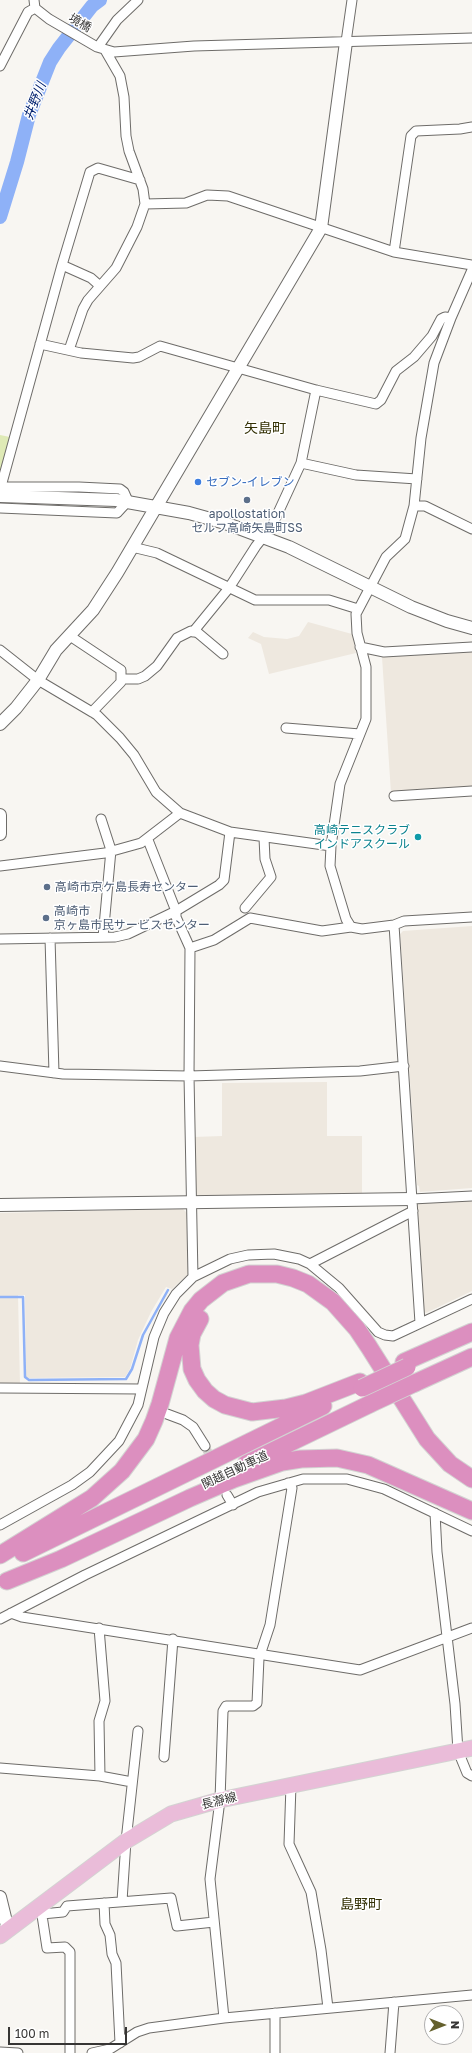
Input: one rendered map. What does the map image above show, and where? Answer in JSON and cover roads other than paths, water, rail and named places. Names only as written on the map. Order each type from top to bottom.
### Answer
[{"type":"highway","points":[[0,1555],[92,1498],[122,1471],[146,1438],[154,1421],[178,1338],[192,1311],[201,1300],[223,1283],[248,1274],[277,1274],[293,1278],[308,1284],[333,1302],[357,1329],[427,1439],[450,1464],[472,1479]]},
{"type":"highway","points":[[361,1385],[286,1408],[268,1411],[237,1409],[214,1399],[197,1380],[192,1369],[190,1356],[192,1334],[197,1322],[216,1301],[228,1293],[240,1288],[263,1283],[275,1284],[288,1286],[304,1294],[329,1311],[352,1337],[373,1367],[409,1429],[431,1458],[444,1471],[472,1489]]},
{"type":"highway","points":[[405,1365],[472,1332]]},
{"type":"highway","name":"関越自動車道","points":[[0,1564],[361,1385],[472,1337]]},
{"type":"highway","name":"関越自動車道","points":[[3,1583],[370,1404],[472,1357]]},
{"type":"highway","points":[[3,1583],[61,1559],[190,1498],[234,1479],[282,1462],[301,1459],[337,1458],[368,1465],[472,1511]]},
{"type":"main road","name":"長瀞線","points":[[4,1933],[41,1910],[126,1841],[171,1814],[220,1800],[465,1749]]},
{"type":"street","points":[[100,48],[117,20],[138,0]]},
{"type":"street","points":[[0,724],[16,708],[38,680],[56,650],[93,610],[132,547],[321,228],[352,0]]},
{"type":"street","points":[[0,66],[28,12],[34,4]]},
{"type":"street","name":"境橋","points":[[34,4],[50,20],[100,48]]},
{"type":"street","points":[[100,48],[114,52],[194,46],[472,38]]},
{"type":"street","points":[[69,350],[83,309],[116,268],[137,228],[145,204],[143,189],[127,143],[124,96],[120,76],[100,48]]},
{"type":"street","points":[[394,252],[411,136],[416,131],[472,127]]},
{"type":"street","points":[[140,180],[98,168],[90,172],[62,265],[0,490],[128,502],[156,506],[217,521],[289,547],[411,608],[472,628]]},
{"type":"street","points":[[145,204],[186,203],[207,196],[228,196],[394,252],[472,265]]},
{"type":"street","points":[[62,265],[91,278],[100,286]]},
{"type":"street","points":[[351,927],[346,919],[330,866],[331,846],[340,784],[346,764],[366,719],[366,667],[360,647],[357,629],[358,609],[386,557],[405,540],[414,506],[420,438],[434,363],[450,318],[472,270]]},
{"type":"street","points":[[40,344],[81,353],[133,358],[139,357],[160,346],[239,367],[316,390],[372,403],[379,402],[396,371],[414,357],[432,336],[441,319],[445,317],[450,318]]},
{"type":"street","points":[[193,632],[229,588],[256,546],[264,538],[272,526],[301,462],[316,390]]},
{"type":"street","points":[[301,462],[356,475],[417,480]]},
{"type":"street","points":[[0,508],[117,513],[128,502]]},
{"type":"street","points":[[414,506],[425,506],[472,529]]},
{"type":"street","points":[[132,547],[157,553],[255,600],[329,600],[358,609]]},
{"type":"street","points":[[121,679],[138,679],[145,676],[157,666],[177,638],[184,634],[193,632],[198,633],[223,654]]},
{"type":"street","points":[[70,636],[121,670],[121,682],[92,712]]},
{"type":"street","points":[[360,647],[384,652],[472,647]]},
{"type":"street","points":[[0,650],[38,680],[92,712],[120,738],[134,755],[156,792],[180,813],[230,832],[264,838],[331,846]]},
{"type":"street","points":[[286,728],[360,734]]},
{"type":"street","points":[[394,796],[472,791]]},
{"type":"street","points":[[0,866],[105,853],[141,843],[148,840],[180,813]]},
{"type":"street","points":[[0,815],[0,834]]},
{"type":"street","points":[[101,819],[112,850],[103,936]]},
{"type":"street","points":[[0,939],[103,936],[115,937],[128,934],[176,911],[219,886],[224,880],[230,832]]},
{"type":"street","points":[[245,908],[271,877],[265,859],[264,838]]},
{"type":"street","points":[[148,840],[176,911],[176,917],[190,948],[189,1076],[193,1277]]},
{"type":"street","points":[[190,948],[214,940],[250,918],[322,931],[351,927],[362,929],[394,925],[404,921],[472,917]]},
{"type":"street","points":[[394,925],[420,1323]]},
{"type":"street","points":[[50,938],[54,1074]]},
{"type":"street","points":[[0,1066],[54,1074],[189,1076],[360,1071],[404,1066]]},
{"type":"street","points":[[0,1205],[191,1202],[413,1205],[472,1196]]},
{"type":"street","points":[[310,1264],[413,1205]]},
{"type":"street","points":[[0,1525],[72,1484],[90,1472],[119,1441],[138,1405],[154,1337],[164,1313],[176,1294],[193,1277],[230,1259],[248,1255],[274,1254],[299,1259],[310,1264],[339,1288],[378,1332],[393,1336],[472,1298]]},
{"type":"street","points":[[0,1388],[141,1389]]},
{"type":"street","points":[[138,1405],[150,1408]]},
{"type":"street","points":[[167,1414],[183,1420],[193,1427],[205,1446]]},
{"type":"street","points":[[0,1619],[258,1492],[288,1483],[318,1478],[347,1479],[384,1489],[472,1531]]},
{"type":"street","points":[[224,2018],[210,1879],[220,1800],[223,1711],[226,1706],[253,1706],[256,1703],[259,1658],[270,1625],[292,1488],[288,1483]]},
{"type":"street","points":[[228,1495],[233,1505]]},
{"type":"street","points":[[435,1513],[437,1552],[448,1638],[465,1749],[467,1772],[472,1776]]},
{"type":"street","points":[[11,1613],[22,1617],[173,1639],[360,1670],[472,1628]]},
{"type":"street","points":[[99,1628],[105,1701],[99,1721],[100,1776]]},
{"type":"street","points":[[164,1757],[173,1639]]},
{"type":"street","points":[[122,1901],[126,1841],[138,1731]]},
{"type":"street","points":[[0,1768],[100,1776],[132,1782]]},
{"type":"street","points":[[291,1785],[289,1844],[311,1892],[321,1950],[328,2008]]},
{"type":"street","points":[[0,1897],[4,1933]]},
{"type":"street","points":[[70,2053],[70,1952],[65,1947],[47,1948],[41,1910],[63,1912],[67,1906],[171,1898],[177,1926],[214,1922]]},
{"type":"street","points":[[104,1903],[105,1924],[110,1935],[112,1954],[116,1963],[120,2043]]},
{"type":"street","points":[[92,2053],[110,2049],[137,2032],[149,2028],[224,2018],[472,1995]]},
{"type":"street","points":[[390,2053],[394,2002]]},
{"type":"street","points":[[275,2013],[275,2053]]},
{"type":"street","points":[[0,2052],[18,2053]]},
{"type":"waterway","name":"井野川","points":[[0,217],[17,162],[29,115],[50,62],[92,6],[100,0]]},
{"type":"waterway","points":[[0,1297],[23,1297],[25,1377],[29,1380],[126,1379],[132,1369],[143,1335],[168,1290]]},
{"type":"tunnel","points":[[205,1446],[224,1486]]},
{"type":"place","name":"セブン-イレブン","points":[[198,482]]},
{"type":"place","name":"apollostation セルフ高崎矢島町SS","points":[[247,500]]},
{"type":"place","name":"高崎テニスクラブ インドアスクール","points":[[418,837]]},
{"type":"place","name":"高崎市京ケ島長寿センター","points":[[47,887]]},
{"type":"place","name":"高崎市 京ヶ島市民サービスセンター","points":[[46,918]]},
{"type":"district","name":"矢島町","points":[[265,429]]},
{"type":"district","name":"島野町","points":[[361,1905]]}]
